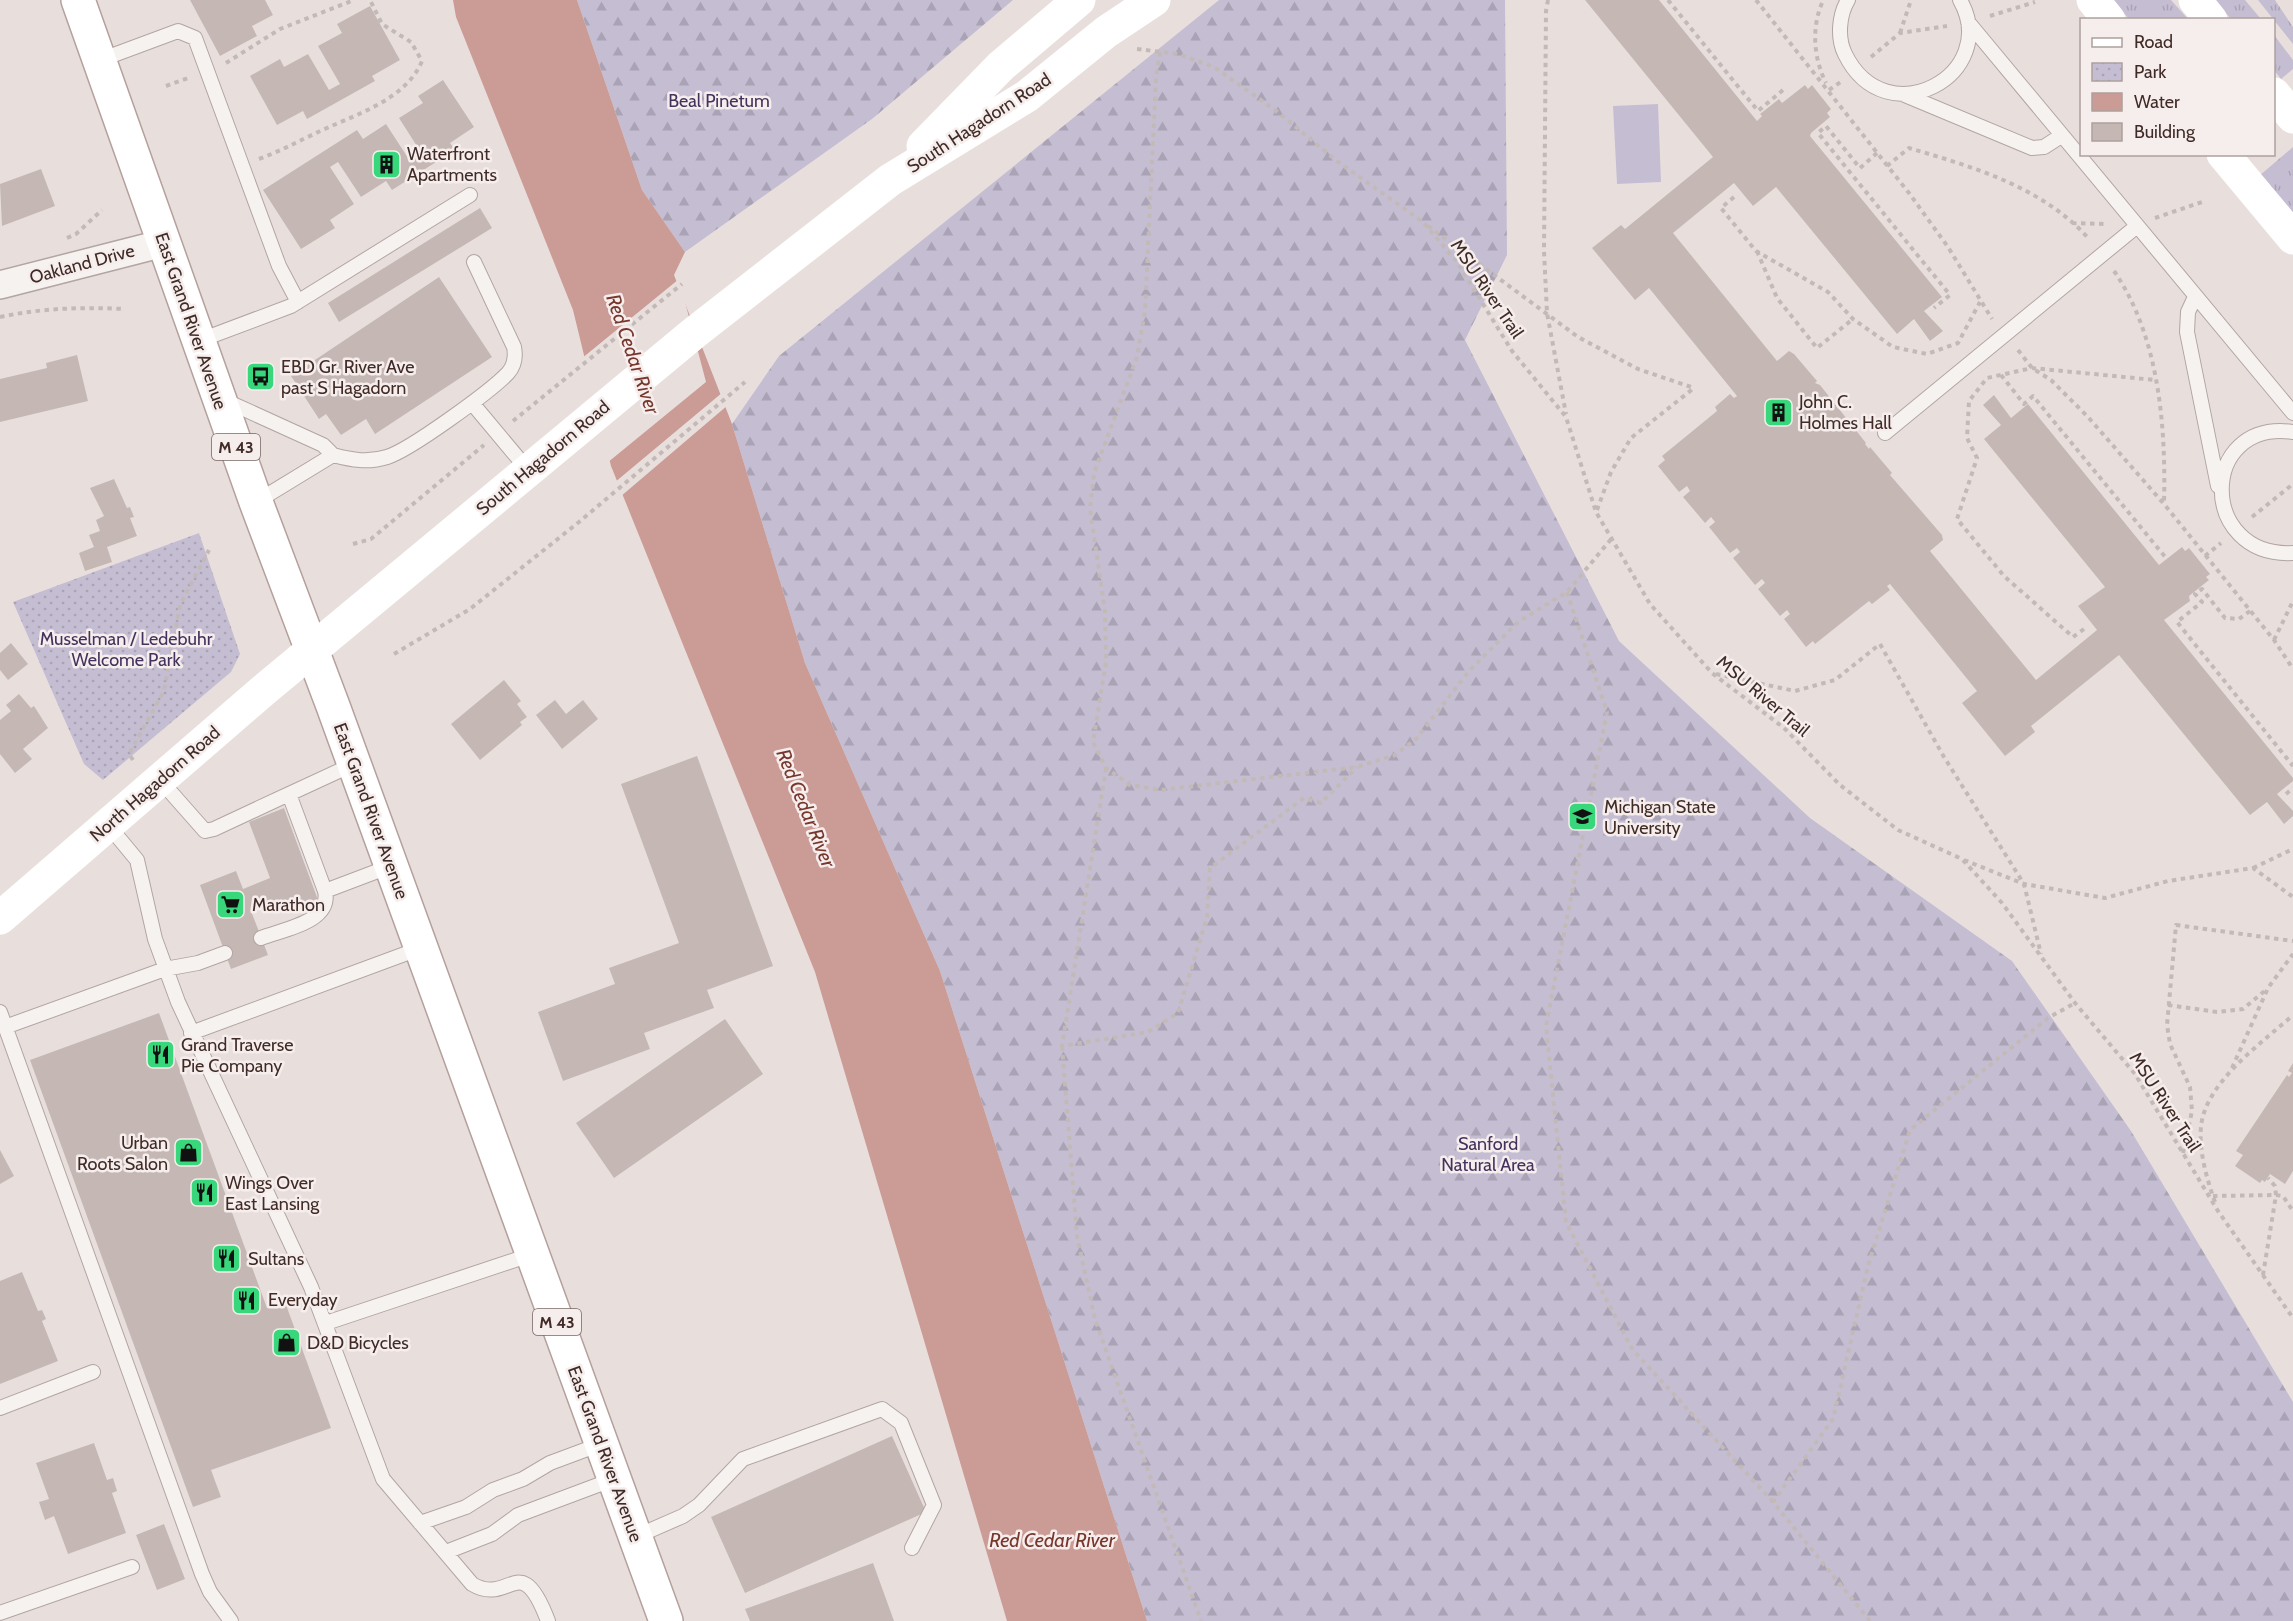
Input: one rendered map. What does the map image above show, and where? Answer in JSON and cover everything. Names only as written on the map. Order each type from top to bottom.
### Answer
[{"type":"street","name":"East Grand River Avenue","points":[[78,0],[256,502],[354,764],[666,1621]]},
{"type":"street","name":"South Hagadorn Road","points":[[890,180],[1000,66],[1079,0]]},
{"type":"street","name":"South Hagadorn Road","points":[[311,650],[694,333],[890,180],[1027,96],[1106,32],[1154,0]]},
{"type":"street","points":[[2092,0],[2107,18]]},
{"type":"street","points":[[2195,0],[2209,18]]},
{"type":"street","points":[[2275,95],[2293,117]]},
{"type":"street","points":[[2225,156],[2293,238]]},
{"type":"street","name":"Oakland Drive","points":[[0,285],[164,243]]},
{"type":"street","name":"North Hagadorn Road","points":[[0,918],[311,650]]},
{"type":"lane","points":[[1848,0],[1840,19],[1843,50],[1849,64],[1868,84],[1903,95],[2032,148],[2044,147],[2061,136]]},
{"type":"lane","points":[[1960,0],[1968,22],[2293,413]]},
{"type":"lane","points":[[1903,95],[1933,88],[1946,79],[1964,54],[1968,22]]},
{"type":"lane","points":[[100,60],[178,31],[195,38],[279,266],[298,302]]},
{"type":"lane","points":[[198,341],[298,302],[470,195]]},
{"type":"lane","points":[[1885,433],[2137,226]]},
{"type":"lane","points":[[218,397],[323,445],[333,455],[357,462],[388,457],[472,403],[508,372],[516,359],[514,347],[474,262]]},
{"type":"lane","points":[[2195,297],[2188,312],[2187,332],[2221,502],[2229,522],[2245,539],[2269,551],[2293,553]]},
{"type":"lane","points":[[472,403],[528,470]]},
{"type":"lane","points":[[2221,502],[2223,473],[2238,448],[2263,433],[2293,432]]},
{"type":"lane","points":[[256,502],[333,455]]},
{"type":"lane","points":[[160,780],[205,831],[214,829],[354,764]]},
{"type":"lane","points":[[261,938],[315,917],[325,909],[327,901],[289,794]]},
{"type":"lane","points":[[108,825],[137,860],[155,939],[165,969],[191,1033],[311,1287],[383,1479],[472,1584],[481,1589],[492,1589],[517,1581],[528,1584],[538,1595],[548,1621]]},
{"type":"lane","points":[[325,891],[391,866]]},
{"type":"lane","points":[[191,1033],[421,948]]},
{"type":"lane","points":[[5,1027],[165,969],[198,963],[225,953]]},
{"type":"lane","points":[[0,1012],[202,1574],[210,1592],[231,1621]]},
{"type":"lane","points":[[326,1323],[532,1254]]},
{"type":"lane","points":[[0,1408],[93,1372]]},
{"type":"lane","points":[[635,1537],[683,1516],[699,1504],[743,1459],[882,1409],[901,1423],[933,1505],[912,1548]]},
{"type":"lane","points":[[420,1523],[466,1507],[493,1490],[523,1479],[550,1463],[601,1444]]},
{"type":"lane","points":[[446,1552],[492,1534],[518,1515],[614,1479]]},
{"type":"lane","points":[[0,1613],[132,1567]]},
{"type":"path","points":[[166,87],[229,62],[280,29],[354,0]]},
{"type":"path","points":[[242,166],[347,122],[385,100],[417,73],[422,61],[411,42],[382,24],[370,0]]},
{"type":"path","points":[[1548,0],[1544,240],[1547,313],[1566,417]]},
{"type":"path","points":[[1668,0],[1758,111],[1783,90]]},
{"type":"path","points":[[1900,33],[1911,0]]},
{"type":"path","name":"MSU River Trail","points":[[1137,49],[1160,52],[1214,67],[1275,110],[1337,161],[1423,222],[1457,261],[1512,351],[1566,417],[1596,512],[1650,604],[1712,673],[1784,728],[1839,785],[1898,830],[1962,859],[2002,903],[2075,1003],[2135,1074],[2218,1211],[2293,1316]]},
{"type":"path","points":[[1160,52],[1156,78],[1145,311],[1137,357],[1094,473],[1090,509],[1105,611],[1106,662],[1093,742],[1106,768],[1130,785],[1161,790],[1357,767],[1395,755],[1417,738],[1469,671],[1518,622],[1567,592],[1612,538]]},
{"type":"path","points":[[1877,153],[1860,168],[1826,126],[1818,133],[1950,295],[1934,309]]},
{"type":"path","points":[[1734,197],[1721,208],[1756,251],[1777,298],[1817,348],[1853,319]]},
{"type":"path","points":[[56,243],[76,234],[102,210]]},
{"type":"path","points":[[1423,222],[1547,313],[1612,357],[1657,376],[1694,388],[1631,438],[1611,472],[1596,512]]},
{"type":"path","points":[[1756,251],[1828,292],[1853,319],[1893,347],[1927,354],[1958,343],[1980,301]]},
{"type":"path","points":[[353,544],[371,539],[682,284]]},
{"type":"path","points":[[0,317],[29,311],[84,307],[124,309]]},
{"type":"path","points":[[2084,629],[2073,637],[2012,584],[1957,519],[1977,458],[1967,438],[1969,401],[1987,378],[2032,368],[2155,380]]},
{"type":"path","points":[[2001,375],[2024,404],[2033,396],[2166,558]]},
{"type":"path","points":[[394,654],[470,609],[579,522],[745,382]]},
{"type":"path","points":[[2251,518],[2293,484]]},
{"type":"path","points":[[2205,556],[2217,546]]},
{"type":"path","points":[[133,760],[129,754],[164,691],[180,605],[209,550]]},
{"type":"path","points":[[2250,610],[2239,619],[2225,618],[2202,588],[2195,594],[2202,602],[2177,622],[2293,766]]},
{"type":"path","points":[[1567,592],[1607,712],[1545,1026],[1566,1222],[1632,1348],[1773,1502],[1870,1621]]},
{"type":"path","points":[[2274,640],[2293,601]]},
{"type":"path","points":[[1712,673],[1795,691],[1835,680],[1880,644],[1944,757],[2024,884],[2041,958]]},
{"type":"path","points":[[1062,1046],[1148,1032],[1178,1013],[1207,917],[1210,868],[1304,798],[1321,803],[1357,767]]},
{"type":"path","points":[[1106,768],[1062,1046],[1077,1236],[1095,1319],[1201,1621]]},
{"type":"path","points":[[2286,794],[2293,788]]},
{"type":"path","points":[[1962,859],[2024,884],[2105,898],[2168,881],[2253,868],[2293,849]]},
{"type":"path","points":[[2253,868],[2293,897]]},
{"type":"path","points":[[2182,1154],[2192,1111],[2190,1087],[2170,1044],[2168,1005],[2176,925],[2293,941]]},
{"type":"path","points":[[2218,1211],[2205,1175],[2202,1140],[2204,1111],[2230,1071],[2268,988],[2293,954]]},
{"type":"path","points":[[2168,1005],[2217,1012],[2243,1009],[2268,988]]},
{"type":"path","points":[[1773,1502],[1833,1419],[1868,1266],[1910,1130],[2048,1018],[2075,1003]]},
{"type":"path","points":[[2230,1071],[2293,1015]]},
{"type":"path","points":[[2263,1275],[2276,1195],[2275,1186],[2268,1178]]},
{"type":"path","points":[[2213,1196],[2283,1196],[2293,1211]]},
{"type":"green space","name":"Beal Pinetum","points":[[577,0],[1013,0],[872,119],[685,252],[642,190]]},
{"type":"green space","name":"Sanford Natural Area","points":[[1219,0],[1505,0],[1507,255],[1465,340],[1619,641],[1810,818],[2012,961],[2131,1131],[2293,1402],[2293,1621],[1147,1621],[940,971],[805,663],[732,424],[779,356]]},
{"type":"green space","points":[[2113,0],[2171,0],[2187,18],[2128,18]]},
{"type":"green space","points":[[2215,0],[2245,0],[2260,18],[2230,18]]},
{"type":"green space","points":[[2258,0],[2275,0],[2293,27],[2293,44],[2275,21],[2275,18],[2272,18]]},
{"type":"green space","points":[[2275,36],[2293,60],[2293,69],[2281,79],[2275,71]]},
{"type":"green space","points":[[1658,104],[1661,182],[1617,184],[1613,106]]},
{"type":"green space","points":[[2293,147],[2293,216],[2259,176]]},
{"type":"green space","name":"Musselman / Ledebuhr Welcome Park","points":[[199,533],[240,654],[231,672],[103,780],[84,764],[13,602]]},
{"type":"water","name":"Red Cedar River","points":[[453,0],[577,0],[642,190],[685,252],[674,275],[732,424],[805,663],[940,971],[1147,1621],[1007,1621],[815,972],[611,466],[573,310],[456,17]]},
{"type":"pier","points":[[679,279],[706,382],[607,463],[581,359]]},
{"type":"pier","points":[[723,392],[728,405],[620,497],[614,483]]},
{"type":"building","points":[[190,0],[265,0],[273,15],[252,26],[257,36],[220,56]]},
{"type":"building","name":"John C. Holmes Hall","points":[[1585,0],[1659,0],[1757,121],[1762,116],[1760,114],[1779,99],[1782,103],[1805,85],[1808,89],[1812,85],[1831,109],[1827,113],[1830,117],[1810,136],[1942,297],[1924,311],[1943,331],[1930,341],[1914,319],[1897,334],[1776,187],[1753,206],[1734,183],[1673,233],[1777,361],[1789,351],[1794,354],[1869,449],[1870,447],[1892,473],[1890,475],[1942,535],[1943,540],[1930,551],[2036,680],[2097,630],[2078,606],[2105,587],[1984,439],[2001,425],[1983,405],[1994,395],[2011,418],[2028,404],[2159,565],[2182,547],[2185,551],[2189,548],[2210,574],[2206,577],[2209,580],[2189,596],[2190,601],[2164,620],[2293,778],[2293,781],[2277,794],[2293,811],[2293,816],[2284,824],[2267,802],[2250,815],[2119,655],[2031,726],[2035,732],[2005,756],[1962,703],[1977,691],[1890,584],[1887,586],[1890,590],[1872,604],[1869,601],[1815,644],[1813,641],[1806,647],[1784,619],[1790,614],[1787,610],[1780,616],[1758,589],[1765,583],[1762,579],[1755,585],[1733,558],[1740,552],[1737,548],[1730,553],[1709,527],[1715,522],[1711,517],[1705,523],[1683,497],[1690,491],[1687,486],[1679,492],[1658,466],[1665,460],[1662,456],[1717,411],[1715,407],[1730,394],[1734,398],[1737,396],[1649,288],[1635,300],[1592,248],[1621,225],[1625,229],[1713,157]]},
{"type":"building","points":[[370,6],[400,60],[372,76],[375,81],[307,119],[303,111],[277,125],[250,76],[280,59],[284,67],[308,54],[329,90],[340,84],[318,46],[342,33],[337,24]]},
{"type":"building","name":"Waterfront Apartments","points":[[443,80],[474,127],[450,143],[455,150],[392,190],[386,181],[361,197],[338,162],[330,167],[354,204],[330,220],[335,228],[301,249],[263,190],[357,130],[363,139],[386,124],[410,161],[422,154],[399,118],[423,103],[418,96]]},
{"type":"building","points":[[41,169],[55,206],[2,226],[0,184]]},
{"type":"building","points":[[480,208],[492,228],[339,322],[328,303]]},
{"type":"building","points":[[439,277],[492,357],[375,434],[366,419],[341,435],[326,414],[319,419],[291,376]]},
{"type":"building","points":[[77,355],[88,401],[0,422],[0,379],[47,368],[46,363]]},
{"type":"building","points":[[114,479],[127,508],[130,507],[134,517],[130,518],[137,536],[107,547],[112,562],[85,571],[79,553],[94,547],[89,535],[100,531],[96,520],[104,516],[90,488]]},
{"type":"building","points":[[11,643],[28,664],[8,680],[0,670],[0,653]]},
{"type":"building","points":[[504,680],[521,701],[517,704],[527,717],[520,722],[522,725],[480,760],[451,724]]},
{"type":"building","points":[[19,694],[31,708],[34,706],[48,728],[23,749],[32,759],[15,773],[0,754],[0,720],[11,711],[6,705]]},
{"type":"building","points":[[555,700],[566,714],[583,700],[598,719],[562,749],[536,715]]},
{"type":"building","points":[[697,756],[773,966],[707,990],[714,1008],[644,1033],[650,1049],[563,1081],[538,1012],[615,984],[609,968],[679,943],[621,784]]},
{"type":"building","points":[[284,808],[318,900],[283,913],[278,901],[251,911],[268,955],[231,969],[200,885],[236,871],[243,889],[270,878],[249,822]]},
{"type":"building","points":[[159,1013],[267,1308],[285,1302],[331,1428],[211,1470],[221,1497],[193,1507],[30,1060]]},
{"type":"building","points":[[725,1019],[763,1074],[614,1178],[576,1123]]},
{"type":"building","points":[[2293,1063],[2293,1171],[2285,1184],[2270,1174],[2265,1182],[2262,1180],[2260,1183],[2235,1166],[2243,1155],[2236,1151],[2287,1075],[2289,1077],[2292,1073],[2288,1071]]},
{"type":"building","points":[[0,1150],[14,1176],[0,1184]]},
{"type":"building","points":[[22,1272],[38,1311],[42,1310],[46,1319],[42,1321],[58,1361],[0,1384],[0,1281]]},
{"type":"building","points":[[892,1436],[926,1512],[745,1593],[711,1517]]},
{"type":"building","points":[[94,1443],[107,1480],[113,1478],[117,1491],[112,1493],[126,1533],[68,1554],[54,1516],[45,1520],[39,1502],[49,1499],[36,1463]]},
{"type":"building","points":[[164,1524],[185,1579],[157,1590],[136,1535]]},
{"type":"building","points":[[873,1563],[894,1621],[750,1621],[745,1609]]},
{"type":"place","name":"Waterfront Apartments","points":[[386,164]]},
{"type":"place","name":"EBD Gr. River Ave past S Hagadorn","points":[[260,377]]},
{"type":"place","name":"John C. Holmes Hall","points":[[1778,412]]},
{"type":"place","name":"Michigan State University","points":[[1583,817]]},
{"type":"place","name":"Marathon","points":[[231,905]]},
{"type":"place","name":"Grand Traverse Pie Company","points":[[160,1055]]},
{"type":"place","name":"Urban Roots Salon","points":[[189,1153]]},
{"type":"place","name":"Wings Over East Lansing","points":[[204,1193]]},
{"type":"place","name":"Sultans","points":[[227,1259]]},
{"type":"place","name":"Everyday","points":[[247,1300]]},
{"type":"place","name":"D&D Bicycles","points":[[286,1343]]}]
